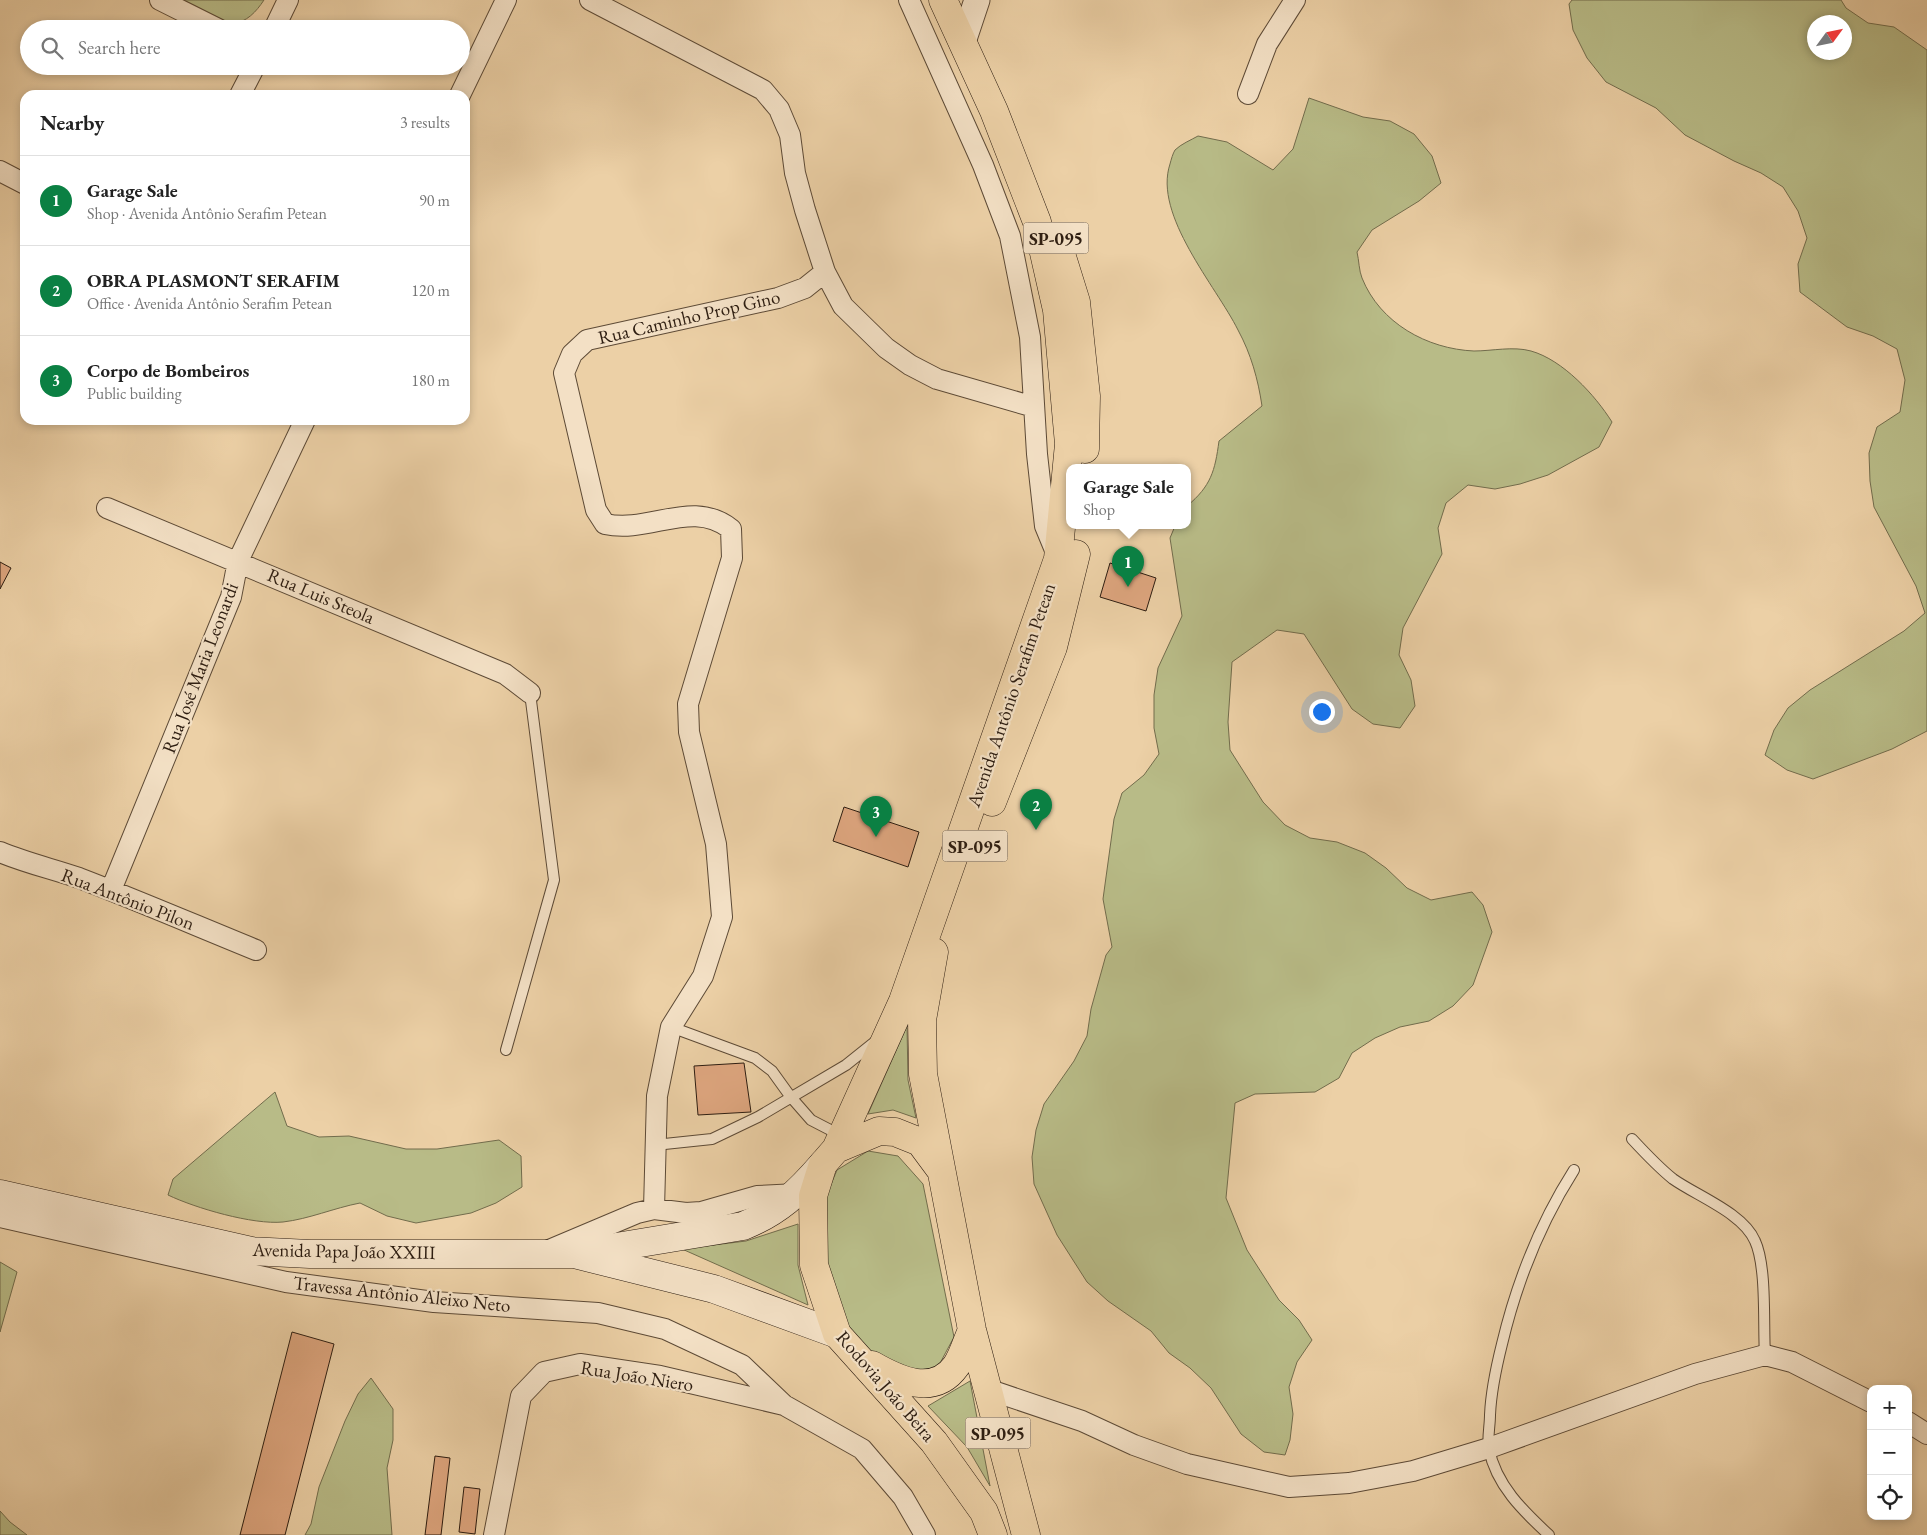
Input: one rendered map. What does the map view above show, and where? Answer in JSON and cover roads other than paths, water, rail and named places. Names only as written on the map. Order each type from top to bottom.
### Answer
[{"type":"main road","name":"Avenida Antônio Serafim Petean","points":[[943,0],[968,16],[1021,135],[1044,198],[1076,302],[1086,396],[1084,464]]},
{"type":"main road","name":"Avenida Antônio Serafim Petean","points":[[968,16],[994,111],[1037,222],[1057,310],[1069,444],[1067,464]]},
{"type":"main road","name":"Avenida Antônio Serafim Petean","points":[[903,1001],[1058,559],[1066,475]]},
{"type":"main road","name":"Avenida Antônio Serafim Petean","points":[[944,1174],[923,1074],[922,1020],[934,952],[1053,647],[1074,569],[1080,529]]},
{"type":"main road","name":"Rodovia João Beira","points":[[903,1001],[813,1196],[814,1264],[837,1334],[934,1442],[984,1512],[993,1535]]},
{"type":"main road","points":[[834,1150],[879,1131],[895,1132],[920,1142],[944,1174]]},
{"type":"main road","name":"Avenida Papa João XXIII","points":[[574,1254],[742,1226],[757,1220],[798,1194],[834,1150]]},
{"type":"main road","name":"SP-095","points":[[944,1174],[972,1330],[1026,1535]]},
{"type":"main road","name":"Avenida Papa João XXIII","points":[[0,1194],[251,1251],[310,1254],[544,1252],[574,1254],[714,1289],[837,1334]]},
{"type":"main road","points":[[860,1358],[896,1379],[921,1384],[942,1378],[956,1366],[972,1330]]},
{"type":"street","points":[[160,0],[200,20]]},
{"type":"street","points":[[278,20],[288,0]]},
{"type":"street","points":[[470,74],[506,0]]},
{"type":"street","points":[[590,0],[763,90],[780,109],[790,135],[795,173],[825,272],[843,306],[886,348],[910,365],[937,379],[1034,407]]},
{"type":"street","name":"Avenida Antônio Serafim Petean","points":[[909,0],[983,165],[1010,236],[1030,337],[1037,454],[1045,526],[1058,559]]},
{"type":"street","points":[[1248,94],[1267,44],[1295,0]]},
{"type":"street","points":[[242,90],[250,75]]},
{"type":"street","points":[[462,90],[470,75]]},
{"type":"street","points":[[0,171],[20,181]]},
{"type":"street","name":"Rua Caminho Prop Gino","points":[[654,1210],[657,1096],[671,1026],[703,976],[722,917],[716,844],[689,732],[688,704],[732,558],[731,529],[720,520],[696,515],[628,527],[605,524],[596,510],[564,373],[572,354],[587,340],[778,298],[805,288],[825,272]]},
{"type":"street","name":"Rua José Maria Leonardi","points":[[110,890],[231,597],[238,561],[303,425]]},
{"type":"street","name":"Rua Luis Steola","points":[[107,508],[238,561],[505,674],[530,693]]},
{"type":"street","name":"Rua Antônio Pilon","points":[[0,852],[110,890],[256,950]]},
{"type":"street","points":[[544,1252],[637,1213],[654,1210],[686,1213],[701,1212],[757,1196],[798,1194]]},
{"type":"street","name":"Travessa Antônio Aleixo Neto","points":[[0,1216],[286,1282],[434,1302],[598,1313],[617,1317],[665,1329],[742,1365],[784,1405]]},
{"type":"street","points":[[986,1389],[1082,1421],[1134,1445],[1187,1464],[1289,1487],[1349,1482],[1413,1471],[1489,1448],[1642,1391],[1734,1362],[1764,1355],[1792,1362],[1867,1400]]},
{"type":"street","name":"Rua João Niero","points":[[494,1535],[521,1396],[544,1372],[580,1364],[660,1376],[784,1405]]},
{"type":"street","points":[[784,1405],[862,1448],[903,1497],[924,1535]]},
{"type":"street","points":[[1912,1425],[1927,1434]]},
{"type":"lane","points":[[506,1050],[554,880],[530,693]]},
{"type":"lane","points":[[671,1026],[755,1058],[772,1071],[834,1150]]},
{"type":"lane","points":[[655,1146],[712,1139],[758,1117],[790,1096],[846,1065],[891,1029]]},
{"type":"lane","points":[[1632,1139],[1656,1165],[1675,1180],[1722,1209],[1749,1230],[1760,1257],[1764,1355]]},
{"type":"lane","points":[[1549,1535],[1516,1502],[1504,1487],[1489,1448],[1491,1394],[1510,1312],[1536,1238],[1574,1170]]},
{"type":"place","name":"Garage Sale","points":[[1128,587]]},
{"type":"place","name":"OBRA PLASMONT SERAFIM","points":[[1036,830]]},
{"type":"place","name":"Corpo de Bombeiros","points":[[876,837]]}]
